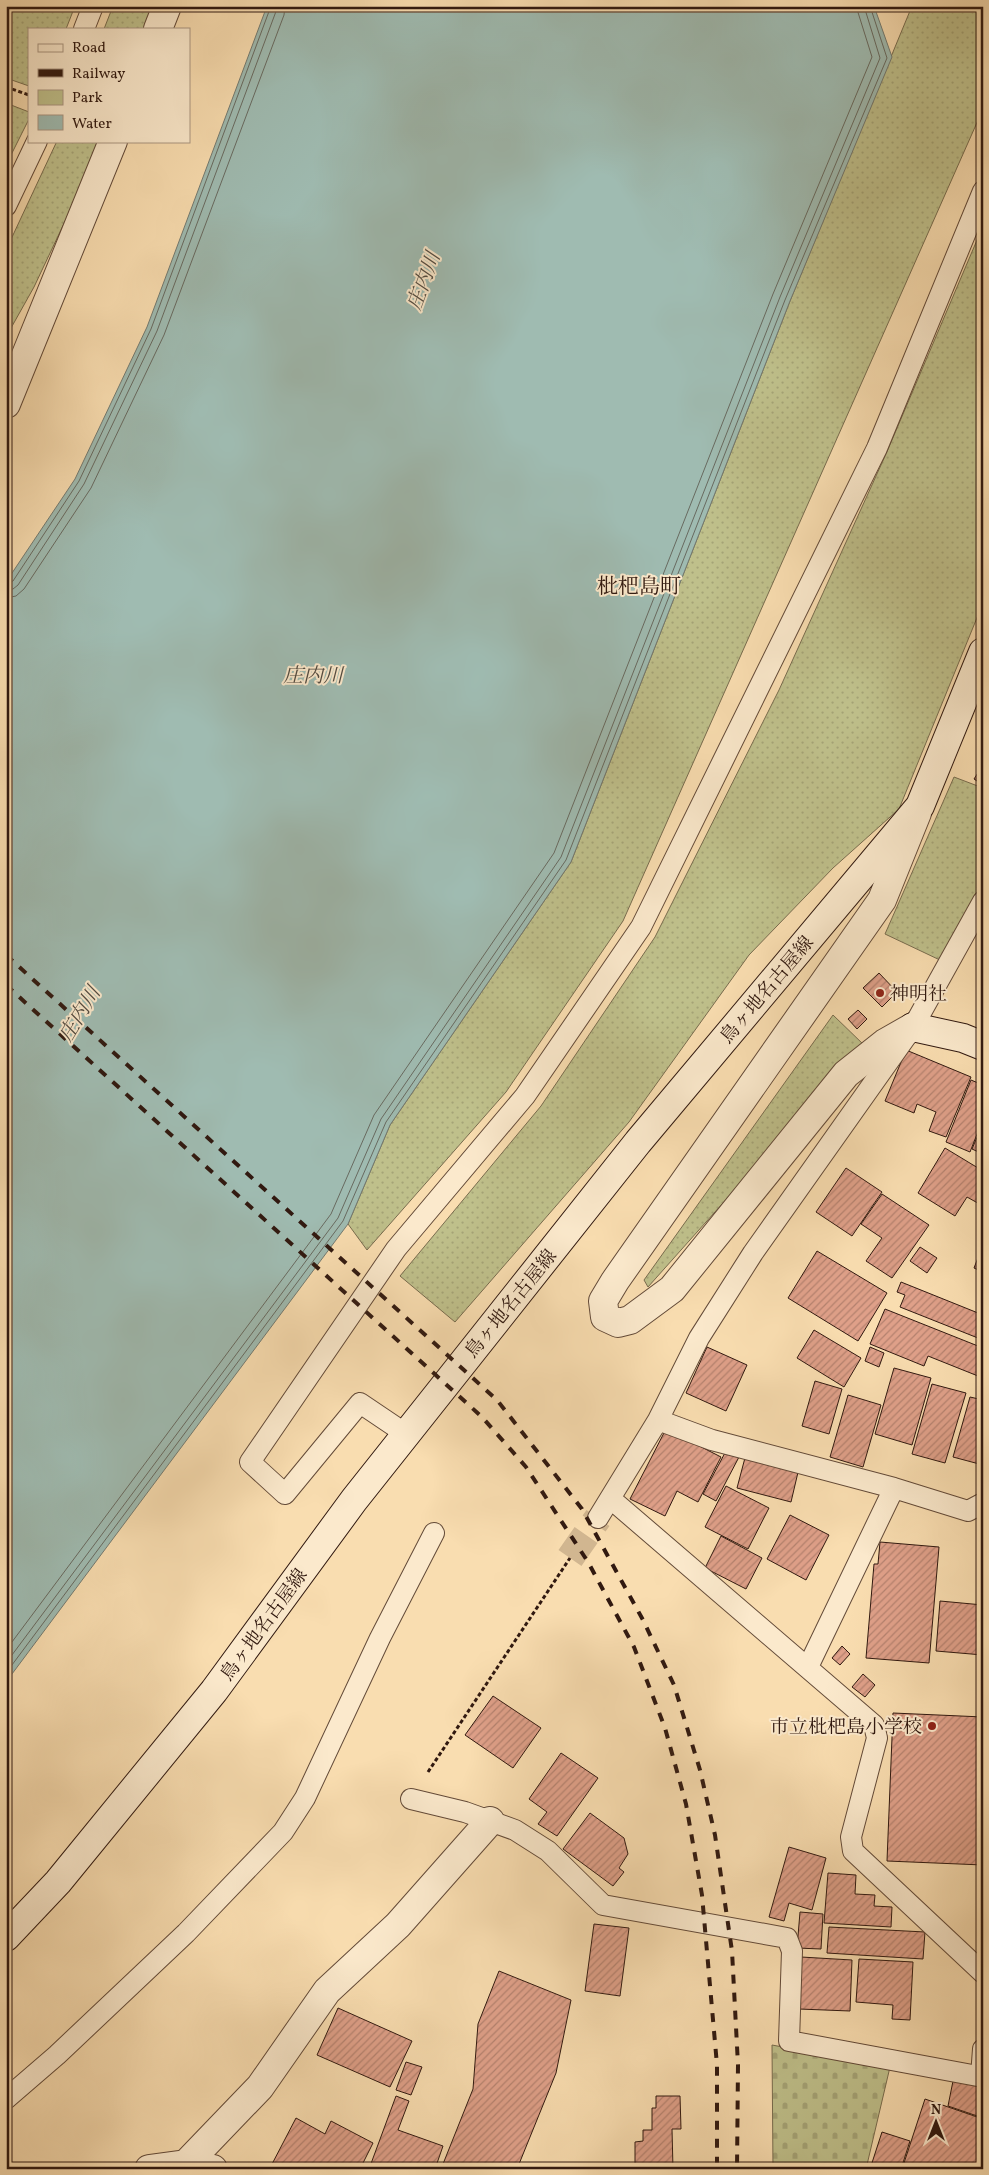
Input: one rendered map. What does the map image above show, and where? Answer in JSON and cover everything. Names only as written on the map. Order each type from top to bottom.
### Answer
[{"type":"street","points":[[158,28],[167,6]]},
{"type":"street","points":[[6,404],[113,142]]},
{"type":"street","name":"鳥ヶ地名古屋線","points":[[6,1937],[58,1882],[214,1691],[354,1500],[638,1142],[920,806],[983,652]]},
{"type":"street","points":[[920,806],[882,900],[614,1281],[603,1301],[605,1317],[618,1322],[630,1320],[672,1289],[846,1074],[885,1042],[913,1027],[963,1038],[983,1046]]},
{"type":"street","points":[[186,2164],[260,2087],[327,1991],[398,1924],[490,1821]]},
{"type":"street","points":[[149,2169],[186,2164],[213,2169]]},
{"type":"lane","points":[[84,28],[93,6]]},
{"type":"lane","points":[[6,206],[37,142]]},
{"type":"lane","points":[[406,1434],[360,1403],[285,1494],[250,1462],[396,1249],[525,1096],[641,927],[877,448],[983,191]]},
{"type":"lane","points":[[598,1518],[658,1420],[699,1338],[753,1253],[913,1027],[983,900]]},
{"type":"lane","points":[[658,1420],[712,1440],[894,1488],[968,1512],[983,1503]]},
{"type":"lane","points":[[808,1667],[894,1488]]},
{"type":"lane","points":[[610,1499],[874,1725],[877,1738],[851,1837],[853,1851],[983,1973]]},
{"type":"lane","points":[[6,2099],[186,1933],[283,1832],[305,1798],[380,1638],[434,1533]]},
{"type":"lane","points":[[411,1799],[466,1812],[515,1830],[548,1851],[603,1904],[787,1938],[792,1951],[789,2041],[982,2077],[983,2049]]},
{"type":"path","points":[[6,87],[28,95]]},
{"type":"path","points":[[411,1799],[570,1558]]},
{"type":"green space","points":[[6,6],[75,6],[66,28],[28,28],[28,86],[6,78]]},
{"type":"green space","points":[[113,6],[157,6],[148,28],[104,28]]},
{"type":"green space","points":[[912,6],[983,6],[983,109],[623,921],[506,1092],[367,1250],[348,1224],[390,1125],[571,862],[790,301]]},
{"type":"green space","points":[[6,103],[28,112],[28,121],[6,165]]},
{"type":"green space","points":[[57,142],[103,142],[34,287],[6,337],[6,250]]},
{"type":"green space","points":[[983,226],[983,603],[899,809],[833,868],[749,955],[629,1122],[455,1322],[400,1276],[541,1106],[655,937],[779,690],[886,454]]},
{"type":"green space","points":[[954,777],[983,788],[983,883],[942,961],[885,934]]},
{"type":"green space","points":[[833,1015],[864,1045],[648,1287],[644,1280]]},
{"type":"green space","points":[[772,2045],[890,2067],[866,2169],[773,2169]]},
{"type":"water","name":"庄内川","points":[[267,6],[874,6],[892,57],[790,301],[571,862],[390,1125],[348,1224],[6,1682],[6,582],[75,479],[147,327]]},
{"type":"building","points":[[983,765],[983,785],[974,779]]},
{"type":"building","points":[[879,973],[897,992],[882,1007],[863,988]]},
{"type":"building","points":[[858,1010],[867,1019],[857,1029],[848,1019]]},
{"type":"building","points":[[906,1050],[971,1077],[946,1137],[929,1131],[936,1112],[917,1104],[914,1113],[885,1101]]},
{"type":"building","points":[[971,1080],[983,1085],[983,1119],[970,1152],[946,1142]]},
{"type":"building","points":[[983,1123],[983,1154],[972,1149]]},
{"type":"building","points":[[945,1148],[983,1171],[983,1206],[967,1197],[955,1216],[918,1193]]},
{"type":"building","points":[[846,1168],[882,1192],[852,1236],[816,1212]]},
{"type":"building","points":[[882,1194],[929,1225],[892,1278],[866,1261],[882,1238],[861,1224]]},
{"type":"building","points":[[983,1245],[983,1272],[974,1268]]},
{"type":"building","points":[[920,1247],[937,1258],[927,1273],[910,1261]]},
{"type":"building","points":[[817,1251],[887,1293],[858,1341],[788,1298]]},
{"type":"building","points":[[901,1282],[983,1315],[983,1340],[900,1307],[905,1295],[897,1292]]},
{"type":"building","points":[[885,1309],[983,1348],[983,1378],[928,1356],[924,1366],[870,1344]]},
{"type":"building","points":[[814,1330],[861,1358],[844,1387],[797,1358]]},
{"type":"building","points":[[707,1347],[747,1365],[726,1411],[686,1393]]},
{"type":"building","points":[[870,1347],[884,1353],[879,1367],[865,1361]]},
{"type":"building","points":[[894,1368],[931,1378],[912,1445],[875,1434]]},
{"type":"building","points":[[815,1381],[842,1389],[829,1434],[802,1426]]},
{"type":"building","points":[[932,1384],[966,1393],[945,1463],[912,1454]]},
{"type":"building","points":[[848,1395],[881,1405],[863,1467],[830,1457]]},
{"type":"building","points":[[970,1397],[983,1400],[983,1465],[953,1457]]},
{"type":"building","points":[[666,1429],[721,1457],[698,1502],[677,1491],[665,1516],[630,1499]]},
{"type":"building","points":[[726,1451],[739,1457],[716,1501],[703,1494]]},
{"type":"building","points":[[746,1454],[799,1468],[791,1502],[737,1488]]},
{"type":"building","points":[[726,1486],[769,1508],[748,1549],[705,1527]]},
{"type":"building","points":[[790,1515],[829,1535],[806,1580],[767,1559]]},
{"type":"building","points":[[721,1536],[762,1558],[746,1589],[705,1568]]},
{"type":"building","points":[[880,1542],[939,1547],[929,1663],[866,1658],[874,1564],[878,1564]]},
{"type":"building","points":[[940,1601],[983,1605],[983,1655],[936,1651]]},
{"type":"building","points":[[842,1646],[850,1654],[840,1665],[832,1658]]},
{"type":"building","points":[[863,1674],[875,1685],[865,1697],[852,1687]]},
{"type":"building","points":[[493,1696],[541,1728],[513,1768],[465,1735]]},
{"type":"building","points":[[893,1713],[983,1717],[983,1865],[887,1861]]},
{"type":"building","points":[[561,1753],[598,1778],[557,1836],[538,1824],[547,1812],[529,1799]]},
{"type":"building","points":[[590,1813],[624,1838],[628,1854],[619,1868],[624,1872],[613,1886],[563,1849]]},
{"type":"building","points":[[789,1847],[826,1858],[812,1910],[789,1903],[784,1921],[769,1917]]},
{"type":"building","points":[[828,1873],[856,1875],[855,1894],[875,1895],[874,1906],[892,1907],[891,1927],[824,1923]]},
{"type":"building","points":[[800,1912],[823,1914],[821,1949],[797,1948]]},
{"type":"building","points":[[594,1924],[629,1928],[620,1996],[585,1991]]},
{"type":"building","points":[[829,1927],[925,1932],[923,1959],[827,1953]]},
{"type":"building","points":[[801,1957],[852,1960],[850,2011],[799,2009]]},
{"type":"building","points":[[859,1959],[913,1962],[910,2020],[892,2019],[893,2005],[856,2002]]},
{"type":"building","points":[[499,1971],[571,2000],[556,2073],[517,2169],[441,2169],[473,2089],[478,2024]]},
{"type":"building","points":[[338,2008],[412,2041],[390,2087],[317,2055]]},
{"type":"building","points":[[406,2062],[422,2067],[411,2095],[396,2090]]},
{"type":"building","points":[[953,2081],[983,2086],[983,2118],[948,2106]]},
{"type":"building","points":[[396,2096],[409,2101],[398,2130],[443,2146],[435,2169],[369,2169]]},
{"type":"building","points":[[656,2096],[680,2096],[681,2129],[672,2129],[673,2169],[635,2169],[635,2142],[643,2141],[643,2130],[652,2130],[652,2108],[656,2108]]},
{"type":"building","points":[[925,2099],[983,2119],[983,2169],[902,2169]]},
{"type":"building","points":[[296,2118],[325,2134],[331,2121],[373,2143],[360,2169],[276,2169],[271,2166]]},
{"type":"building","points":[[882,2132],[910,2141],[901,2169],[870,2169]]},
{"type":"tunnel","points":[[570,1558],[598,1518]]},
{"type":"railway","points":[[6,955],[497,1400],[582,1509],[643,1620],[674,1685],[700,1770],[715,1835],[732,1951],[738,2065],[737,2169]]},
{"type":"railway","points":[[6,985],[482,1417],[526,1467],[588,1562],[634,1647],[665,1728],[686,1804],[702,1895],[717,2065],[717,2169]]},
{"type":"place","name":"神明社","points":[[880,993]]},
{"type":"place","name":"市立枇杷島小学校","points":[[932,1726]]},
{"type":"district","name":"枇杷島町","points":[[639,586]]}]
